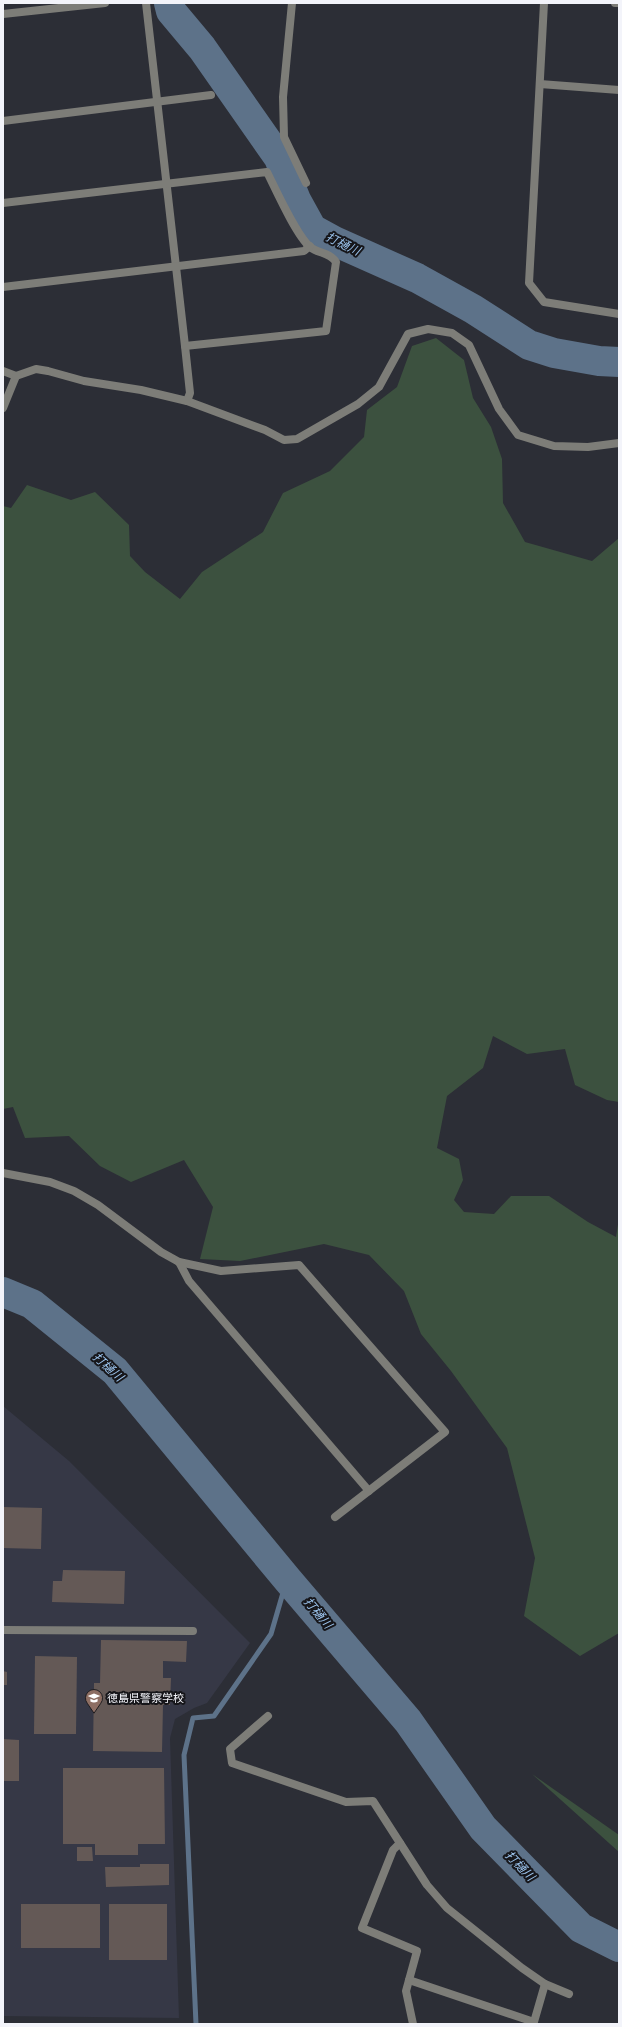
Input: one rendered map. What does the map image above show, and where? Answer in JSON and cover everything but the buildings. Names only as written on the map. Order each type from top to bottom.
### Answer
[{"type":"street","points":[[3,14],[105,3]]},
{"type":"street","points":[[146,3],[190,393],[187,401]]},
{"type":"street","points":[[292,3],[283,97],[284,137],[306,183]]},
{"type":"street","points":[[544,3],[529,283],[544,302],[619,314]]},
{"type":"street","points":[[540,84],[619,90]]},
{"type":"street","points":[[3,121],[211,95]]},
{"type":"street","points":[[3,203],[267,172],[293,222],[310,246],[332,256],[336,262],[326,331],[185,346]]},
{"type":"street","points":[[3,287],[304,251],[310,246]]},
{"type":"street","points":[[3,371],[16,376],[36,369],[84,381],[142,390],[187,401],[265,430],[284,440],[297,439],[358,404],[379,387],[408,334],[428,329],[452,333],[469,346],[499,409],[518,435],[554,446],[588,447],[619,443]]},
{"type":"street","points":[[3,408],[16,376]]},
{"type":"street","points":[[3,1173],[50,1182],[74,1191],[98,1205],[161,1252],[179,1262],[221,1271],[299,1265],[445,1432],[335,1518]]},
{"type":"street","points":[[179,1262],[189,1282],[369,1491]]},
{"type":"street","points":[[3,1630],[193,1631]]},
{"type":"street","points":[[268,1716],[230,1749],[232,1763],[346,1802],[373,1801],[427,1884],[447,1908],[522,1968],[546,1984],[569,1994]]},
{"type":"street","points":[[400,1843],[392,1850],[362,1928],[417,1951],[406,1991],[413,2024]]},
{"type":"street","points":[[409,1980],[534,2022],[546,1984]]},
{"type":"shaded area","name":"徳島県警察学校","points":[[3,1406],[69,1461],[250,1643],[207,1703],[194,1708],[175,1719],[170,1738],[179,2018],[3,2016]]},
{"type":"green space","points":[[436,338],[464,360],[473,398],[491,427],[502,459],[503,503],[525,542],[592,561],[619,538],[619,1102],[607,1100],[575,1085],[565,1049],[527,1054],[493,1036],[483,1068],[447,1096],[437,1148],[459,1159],[463,1180],[454,1200],[464,1212],[494,1214],[511,1196],[549,1196],[588,1222],[616,1237],[619,1218],[619,1633],[580,1656],[524,1616],[535,1558],[507,1448],[451,1371],[421,1334],[404,1291],[369,1255],[324,1244],[240,1261],[200,1259],[213,1207],[184,1160],[131,1182],[100,1166],[69,1136],[25,1138],[13,1107],[3,1109],[3,506],[11,508],[27,485],[71,500],[95,492],[129,525],[130,556],[145,572],[180,599],[202,572],[263,532],[283,493],[330,471],[364,437],[367,410],[397,387],[412,346]]},
{"type":"green space","points":[[532,1774],[619,1835],[619,1852]]},
{"type":"waterway","name":"打樋川","points":[[169,3],[171,11],[202,48],[279,158],[296,200],[312,229],[334,241],[417,278],[473,309],[529,345],[554,353],[599,361],[619,362]]},
{"type":"waterway","name":"打樋川","points":[[3,1292],[32,1304],[115,1371],[287,1579],[408,1721],[483,1828],[581,1928],[619,1947]]},
{"type":"waterway","points":[[196,2024],[184,1755],[193,1718],[214,1716],[271,1634],[287,1579]]},
{"type":"place","name":"徳島県警察学校","points":[[94,1713]]}]
